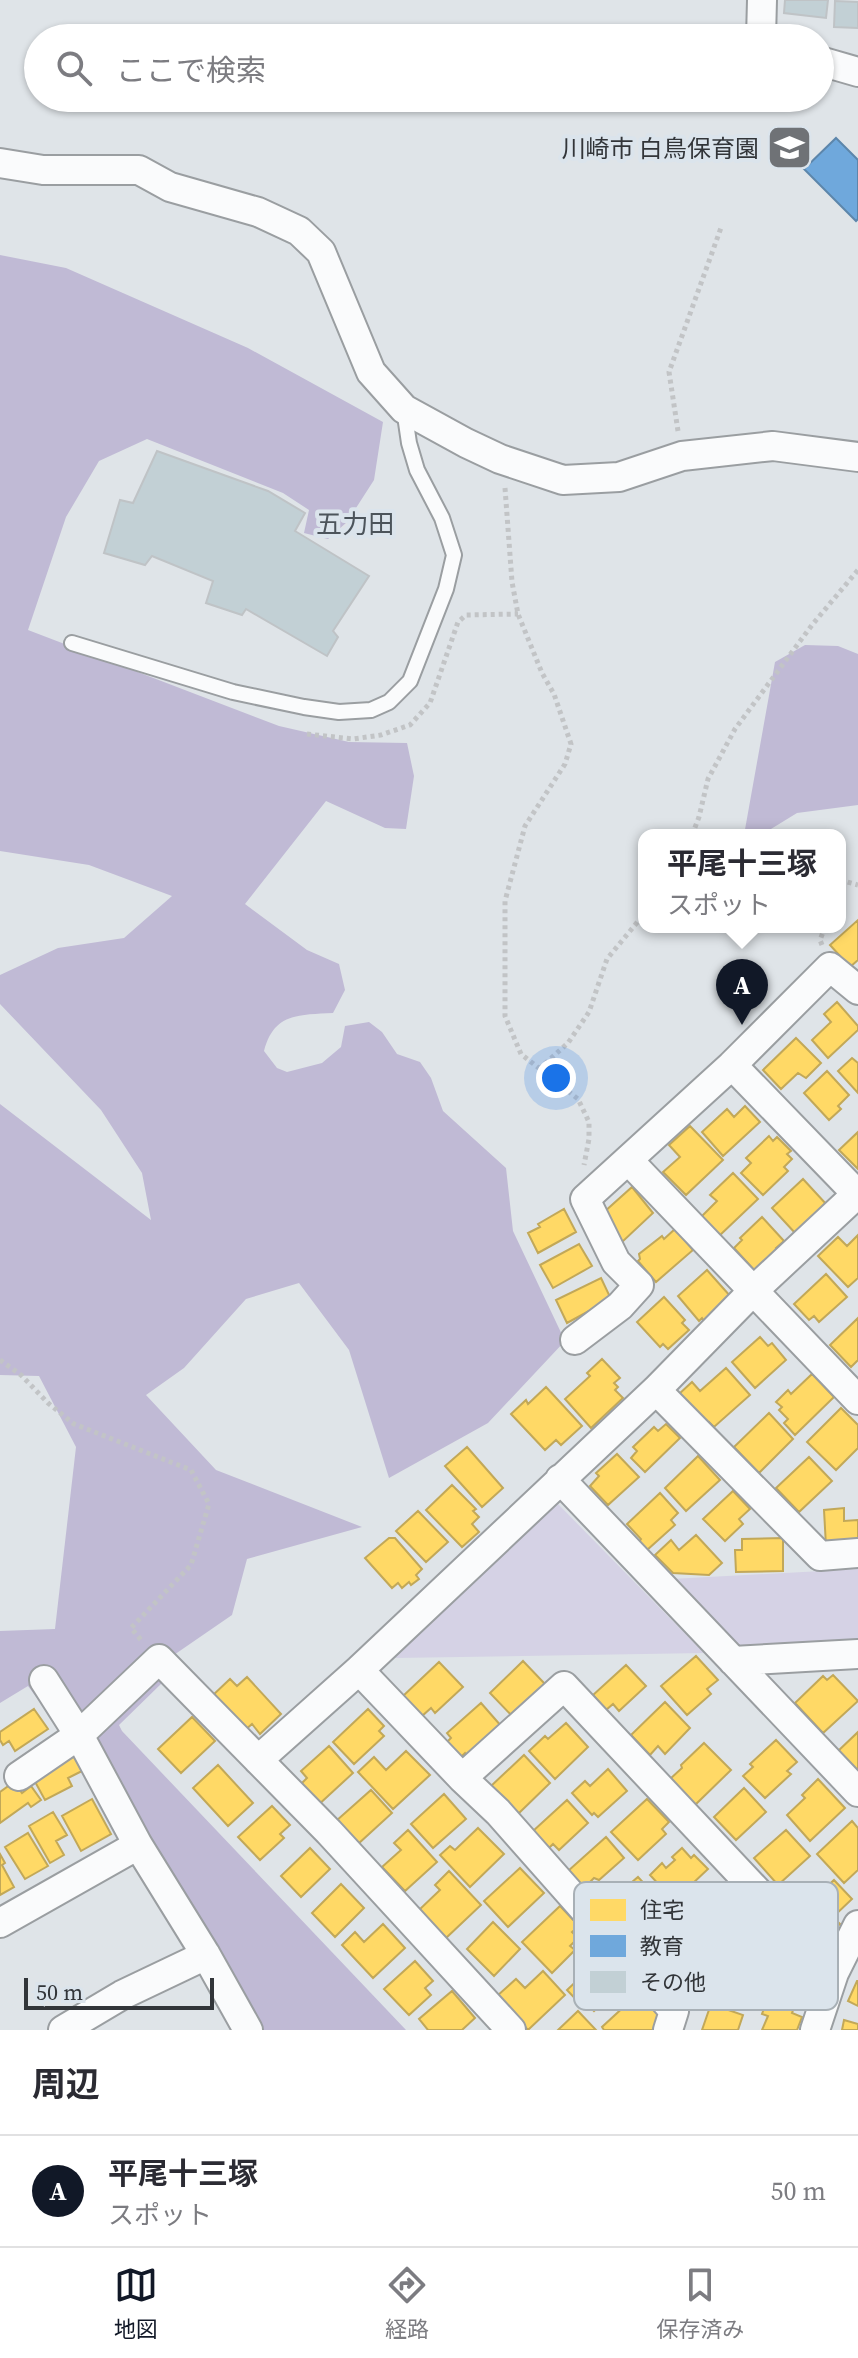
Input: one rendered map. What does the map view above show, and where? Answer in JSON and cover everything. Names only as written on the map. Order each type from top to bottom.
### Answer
[{"type":"street","points":[[761,24],[762,0]]},
{"type":"street","points":[[834,65],[858,72]]},
{"type":"street","points":[[0,163],[43,170],[139,170],[170,187],[258,212],[299,231],[321,252],[371,372],[404,409],[500,459],[563,480],[619,477],[682,456],[773,446],[858,457]]},
{"type":"street","points":[[575,1340],[620,1306],[639,1285],[616,1262],[585,1199],[732,1065],[830,967],[858,990]]},
{"type":"street","points":[[258,1760],[359,1670],[656,1390],[754,1290],[858,1194],[732,1065]]},
{"type":"street","points":[[629,1161],[858,1400]]},
{"type":"street","points":[[656,1390],[820,1556],[858,1553]]},
{"type":"street","points":[[560,1479],[858,1792]]},
{"type":"street","points":[[733,1661],[858,1654]]},
{"type":"street","points":[[19,1776],[79,1735],[159,1659],[329,1832],[511,2030]]},
{"type":"street","points":[[359,1670],[498,1812],[574,1898]]},
{"type":"street","points":[[44,1680],[79,1735],[138,1845],[248,2030]]},
{"type":"street","points":[[462,1778],[564,1686],[748,1882]]},
{"type":"street","points":[[0,1923],[138,1845]]},
{"type":"street","points":[[838,1965],[858,1925]]},
{"type":"street","points":[[63,2030],[122,1995],[206,1955]]},
{"type":"street","points":[[668,2030],[673,2010]]},
{"type":"street","points":[[815,2030],[822,2010]]},
{"type":"lane","points":[[72,643],[233,692],[304,707],[339,712],[371,710],[389,702],[410,681],[446,589],[454,555],[442,518],[417,470],[404,409]]},
{"type":"path","points":[[682,456],[669,372],[722,225]]},
{"type":"path","points":[[500,459],[518,614],[554,694],[571,744],[565,764],[525,826],[505,901],[505,1016],[521,1054],[578,1099],[589,1122],[589,1139],[582,1171],[593,1191]]},
{"type":"path","points":[[694,829],[708,779],[735,729],[812,625],[858,570]]},
{"type":"path","points":[[539,1069],[568,1043],[589,1012],[607,959],[638,921]]},
{"type":"path","points":[[0,1360],[74,1424],[191,1470],[209,1504],[191,1565],[131,1628],[159,1659]]},
{"type":"shaded area","points":[[0,255],[66,268],[248,348],[383,422],[374,480],[347,522],[328,539],[304,533],[309,510],[283,493],[147,439],[99,461],[66,517],[28,630],[279,726],[349,742],[407,743],[414,776],[406,829],[385,828],[326,801],[245,904],[307,950],[339,964],[345,990],[333,1013],[298,1016],[281,1023],[274,1029],[264,1051],[277,1068],[287,1072],[322,1063],[341,1047],[345,1026],[369,1022],[382,1032],[397,1054],[420,1062],[431,1078],[443,1111],[506,1168],[513,1231],[565,1341],[488,1423],[389,1478],[349,1350],[299,1283],[246,1299],[184,1368],[146,1395],[216,1470],[362,1527],[247,1559],[232,1615],[62,1732],[28,1686],[0,1703],[0,1631],[55,1629],[76,1447],[39,1376],[0,1375],[0,1104],[151,1220],[142,1173],[101,1110],[0,1004],[0,975],[58,948],[124,938],[172,896],[89,865],[0,851]]},
{"type":"shaded area","points":[[805,645],[838,646],[858,654],[858,805],[797,813],[771,829],[745,829],[775,662]]},
{"type":"shaded area","points":[[558,1504],[704,1653],[395,1658],[411,1631]]},
{"type":"shaded area","points":[[858,1569],[858,1640],[734,1647],[671,1579]]},
{"type":"shaded area","points":[[149,1678],[160,1678],[162,1683],[119,1725],[122,1731],[406,2030],[263,2030],[253,2020],[228,1971],[91,1737]]},
{"type":"building: 住宅","points":[[858,920],[858,960],[850,967],[830,945]]},
{"type":"building: 住宅","points":[[837,1002],[858,1030],[828,1058],[812,1040],[831,1022],[824,1014]]},
{"type":"building: 住宅","points":[[796,1038],[821,1063],[806,1078],[798,1073],[781,1089],[763,1070]]},
{"type":"building: 住宅","points":[[852,1058],[858,1063],[858,1093],[838,1071]]},
{"type":"building: 住宅","points":[[827,1071],[849,1095],[838,1106],[841,1109],[829,1120],[804,1093]]},
{"type":"building: 住宅","points":[[745,1106],[760,1122],[723,1156],[702,1132],[727,1109],[734,1117]]},
{"type":"building: 住宅","points":[[690,1126],[723,1160],[686,1195],[663,1172],[680,1157],[669,1145]]},
{"type":"building: 住宅","points":[[858,1132],[858,1169],[839,1150]]},
{"type":"building: 住宅","points":[[769,1136],[773,1141],[777,1137],[791,1151],[787,1154],[792,1159],[784,1167],[788,1171],[763,1195],[741,1173],[751,1163],[746,1158]]},
{"type":"building: 住宅","points":[[733,1173],[758,1199],[719,1236],[701,1217],[717,1201],[710,1195]]},
{"type":"building: 住宅","points":[[803,1179],[827,1205],[796,1234],[772,1208]]},
{"type":"building: 住宅","points":[[632,1187],[653,1213],[621,1243],[603,1213]]},
{"type":"building: 住宅","points":[[564,1209],[576,1232],[538,1253],[528,1233]]},
{"type":"building: 住宅","points":[[762,1217],[784,1241],[776,1248],[779,1251],[756,1272],[734,1248]]},
{"type":"building: 住宅","points":[[675,1229],[693,1250],[656,1282],[638,1261],[639,1254]]},
{"type":"building: 住宅","points":[[858,1235],[858,1278],[848,1287],[818,1256],[838,1237],[847,1246]]},
{"type":"building: 住宅","points":[[579,1244],[592,1266],[553,1288],[540,1265]]},
{"type":"building: 住宅","points":[[707,1270],[731,1297],[704,1321],[702,1318],[699,1321],[678,1296]]},
{"type":"building: 住宅","points":[[826,1274],[847,1297],[819,1322],[814,1316],[809,1320],[794,1304]]},
{"type":"building: 住宅","points":[[601,1278],[611,1299],[567,1323],[556,1300]]},
{"type":"building: 住宅","points":[[664,1297],[685,1320],[682,1323],[689,1330],[668,1349],[663,1344],[660,1347],[637,1322]]},
{"type":"building: 住宅","points":[[858,1318],[858,1360],[851,1367],[830,1345]]},
{"type":"building: 住宅","points":[[760,1337],[768,1346],[772,1343],[786,1360],[755,1388],[732,1362]]},
{"type":"building: 住宅","points":[[602,1359],[620,1378],[614,1383],[618,1387],[615,1390],[623,1398],[591,1428],[565,1399],[590,1376],[587,1373]]},
{"type":"building: 住宅","points":[[726,1368],[750,1395],[714,1427],[709,1422],[706,1424],[679,1394],[692,1382],[700,1391]]},
{"type":"building: 住宅","points":[[812,1374],[834,1397],[795,1435],[784,1423],[788,1419],[776,1402],[788,1390],[791,1394]]},
{"type":"building: 住宅","points":[[546,1387],[582,1426],[561,1445],[556,1440],[545,1450],[511,1414],[526,1400],[528,1404]]},
{"type":"building: 住宅","points":[[841,1408],[858,1425],[858,1448],[836,1470],[807,1442]]},
{"type":"building: 住宅","points":[[769,1413],[793,1439],[759,1473],[734,1447]]},
{"type":"building: 住宅","points":[[666,1424],[680,1438],[645,1472],[631,1458],[637,1451],[633,1447],[654,1427],[658,1431]]},
{"type":"building: 住宅","points":[[467,1447],[503,1488],[482,1507],[445,1466]]},
{"type":"building: 住宅","points":[[617,1454],[639,1477],[608,1505],[590,1486],[599,1476],[596,1473]]},
{"type":"building: 住宅","points":[[698,1456],[720,1480],[686,1511],[665,1488]]},
{"type":"building: 住宅","points":[[809,1457],[832,1481],[799,1512],[776,1488]]},
{"type":"building: 住宅","points":[[452,1485],[476,1509],[473,1511],[479,1517],[472,1524],[479,1532],[462,1547],[426,1510]]},
{"type":"building: 住宅","points":[[733,1491],[750,1509],[739,1519],[743,1524],[725,1541],[703,1519]]},
{"type":"building: 住宅","points":[[660,1493],[678,1513],[671,1520],[675,1525],[647,1550],[627,1524]]},
{"type":"building: 住宅","points":[[844,1508],[844,1521],[858,1520],[858,1544],[826,1546],[824,1510]]},
{"type":"building: 住宅","points":[[418,1511],[448,1542],[426,1562],[396,1531]]},
{"type":"building: 住宅","points":[[696,1535],[722,1563],[709,1575],[673,1573],[655,1555],[671,1540],[679,1550]]},
{"type":"building: 住宅","points":[[389,1538],[395,1538],[422,1569],[416,1575],[419,1579],[411,1585],[409,1582],[402,1588],[398,1583],[392,1588],[365,1558]]},
{"type":"building: 住宅","points":[[783,1538],[783,1571],[736,1572],[735,1550],[742,1550],[742,1539]]},
{"type":"building: 住宅","points":[[696,1656],[718,1680],[707,1689],[711,1694],[687,1715],[661,1686]]},
{"type":"building: 住宅","points":[[523,1661],[545,1684],[512,1716],[490,1693]]},
{"type":"building: 住宅","points":[[439,1662],[463,1687],[435,1713],[431,1708],[422,1716],[403,1696]]},
{"type":"building: 住宅","points":[[626,1665],[646,1686],[619,1711],[613,1704],[606,1710],[593,1695]]},
{"type":"building: 住宅","points":[[833,1675],[858,1701],[823,1733],[795,1703],[823,1676],[827,1680]]},
{"type":"building: 住宅","points":[[247,1677],[281,1714],[260,1734],[252,1724],[244,1731],[212,1696],[230,1679],[237,1686]]},
{"type":"building: 住宅","points":[[665,1702],[690,1728],[665,1754],[658,1746],[650,1755],[631,1735]]},
{"type":"building: 住宅","points":[[481,1703],[502,1727],[468,1757],[465,1753],[460,1758],[446,1743],[451,1738],[447,1733]]},
{"type":"building: 住宅","points":[[34,1709],[48,1729],[15,1751],[9,1741],[3,1745],[0,1732]]},
{"type":"building: 住宅","points":[[368,1709],[384,1726],[379,1731],[384,1736],[354,1764],[333,1742]]},
{"type":"building: 住宅","points":[[192,1717],[215,1741],[181,1773],[158,1749]]},
{"type":"building: 住宅","points":[[566,1723],[588,1747],[555,1779],[529,1751]]},
{"type":"building: 住宅","points":[[858,1732],[858,1771],[857,1772],[837,1752]]},
{"type":"building: 住宅","points":[[776,1740],[797,1762],[787,1771],[791,1774],[765,1798],[743,1776],[753,1767],[750,1764]]},
{"type":"building: 住宅","points":[[704,1743],[731,1770],[695,1805],[670,1779]]},
{"type":"building: 住宅","points":[[329,1746],[353,1773],[316,1807],[298,1787],[307,1778],[301,1771]]},
{"type":"building: 住宅","points":[[70,1749],[82,1771],[68,1778],[72,1786],[45,1800],[33,1778]]},
{"type":"building: 住宅","points":[[406,1751],[430,1775],[393,1809],[358,1772],[374,1757],[386,1770]]},
{"type":"building: 住宅","points":[[524,1755],[550,1783],[518,1814],[491,1786]]},
{"type":"building: 住宅","points":[[218,1765],[253,1803],[228,1826],[193,1788]]},
{"type":"building: 住宅","points":[[608,1769],[627,1791],[598,1817],[594,1813],[592,1815],[572,1793],[585,1781],[590,1786]]},
{"type":"building: 住宅","points":[[818,1779],[845,1808],[810,1841],[787,1815],[805,1798],[802,1795]]},
{"type":"building: 住宅","points":[[14,1782],[22,1793],[31,1786],[41,1800],[31,1807],[28,1803],[0,1823],[0,1792]]},
{"type":"building: 住宅","points":[[744,1788],[766,1812],[736,1840],[714,1817]]},
{"type":"building: 住宅","points":[[371,1790],[392,1813],[358,1844],[336,1821]]},
{"type":"building: 住宅","points":[[444,1794],[466,1819],[433,1848],[411,1824]]},
{"type":"building: 住宅","points":[[92,1799],[111,1834],[81,1851],[62,1816]]},
{"type":"building: 住宅","points":[[647,1799],[669,1822],[662,1829],[666,1834],[638,1860],[611,1832]]},
{"type":"building: 住宅","points":[[567,1800],[588,1823],[559,1850],[553,1844],[549,1848],[533,1831]]},
{"type":"building: 住宅","points":[[272,1806],[290,1825],[280,1834],[284,1838],[260,1860],[238,1837]]},
{"type":"building: 住宅","points":[[53,1812],[67,1835],[56,1841],[64,1855],[50,1863],[29,1826]]},
{"type":"building: 住宅","points":[[852,1821],[858,1828],[858,1870],[844,1883],[817,1854]]},
{"type":"building: 住宅","points":[[478,1828],[504,1854],[470,1887],[440,1855],[450,1846],[455,1850]]},
{"type":"building: 住宅","points":[[408,1830],[437,1862],[405,1891],[382,1867],[401,1850],[394,1843]]},
{"type":"building: 住宅","points":[[786,1830],[810,1856],[781,1882],[775,1882],[754,1858]]},
{"type":"building: 住宅","points":[[28,1833],[48,1866],[25,1879],[5,1847]]},
{"type":"building: 住宅","points":[[606,1837],[624,1858],[599,1880],[594,1878],[590,1882],[578,1882],[568,1871]]},
{"type":"building: 住宅","points":[[310,1848],[330,1869],[301,1897],[281,1876]]},
{"type":"building: 住宅","points":[[682,1848],[708,1869],[694,1882],[656,1882],[650,1875],[662,1863],[666,1868],[675,1860],[672,1857]]},
{"type":"building: 住宅","points":[[0,1854],[5,1863],[2,1865],[14,1887],[0,1895]]},
{"type":"building: 住宅","points":[[520,1868],[544,1893],[508,1927],[484,1901]]},
{"type":"building: 住宅","points":[[449,1871],[481,1905],[446,1938],[419,1910],[440,1890],[435,1885]]},
{"type":"building: 住宅","points":[[341,1884],[364,1908],[335,1937],[312,1913]]},
{"type":"building: 住宅","points":[[838,1884],[852,1899],[838,1912]]},
{"type":"building: 住宅","points":[[560,1906],[574,1921],[574,1942],[570,1946],[574,1951],[552,1973],[522,1942]]},
{"type":"building: 住宅","points":[[493,1922],[520,1949],[494,1976],[467,1949]]},
{"type":"building: 住宅","points":[[383,1924],[405,1948],[373,1978],[342,1945],[355,1932],[364,1942]]},
{"type":"building: 住宅","points":[[415,1961],[433,1981],[425,1988],[431,1995],[409,2015],[384,1989]]},
{"type":"building: 住宅","points":[[543,1971],[565,1995],[528,2030],[497,1996],[516,1979],[525,1988]]},
{"type":"building: 住宅","points":[[858,1981],[858,2006],[848,2001]]},
{"type":"building: 住宅","points":[[574,1983],[574,1997],[567,1990]]},
{"type":"building: 住宅","points":[[452,1991],[475,2018],[462,2030],[428,2030],[419,2019]]},
{"type":"building: 住宅","points":[[620,2010],[656,2010],[663,2018],[654,2027],[657,2030],[604,2030],[602,2027]]},
{"type":"building: 住宅","points":[[709,2010],[728,2010],[743,2015],[738,2030],[702,2030]]},
{"type":"building: 住宅","points":[[763,2010],[793,2010],[792,2013],[802,2017],[797,2030],[762,2030],[768,2016],[762,2014]]},
{"type":"building: 住宅","points":[[578,2011],[596,2030],[558,2030]]},
{"type":"building: 住宅","points":[[844,2020],[858,2024],[858,2030],[842,2030]]},
{"type":"building: 教育","points":[[836,138],[858,160],[856,221],[804,169]]},
{"type":"building: その他","points":[[785,0],[828,0],[826,18],[784,13]]},
{"type":"building: その他","points":[[835,1],[858,2],[858,28],[834,27]]},
{"type":"building: その他","points":[[157,451],[268,491],[305,513],[295,531],[369,576],[333,631],[338,637],[327,656],[246,609],[242,615],[206,603],[213,581],[152,556],[145,565],[104,553],[120,500],[133,503]]},
{"type":"place","name":"川崎市 白鳥保育園","points":[[790,148]]},
{"type":"place","name":"平尾十三塚","points":[[742,1025]]},
{"type":"district","name":"五力田","points":[[355,524]]}]
